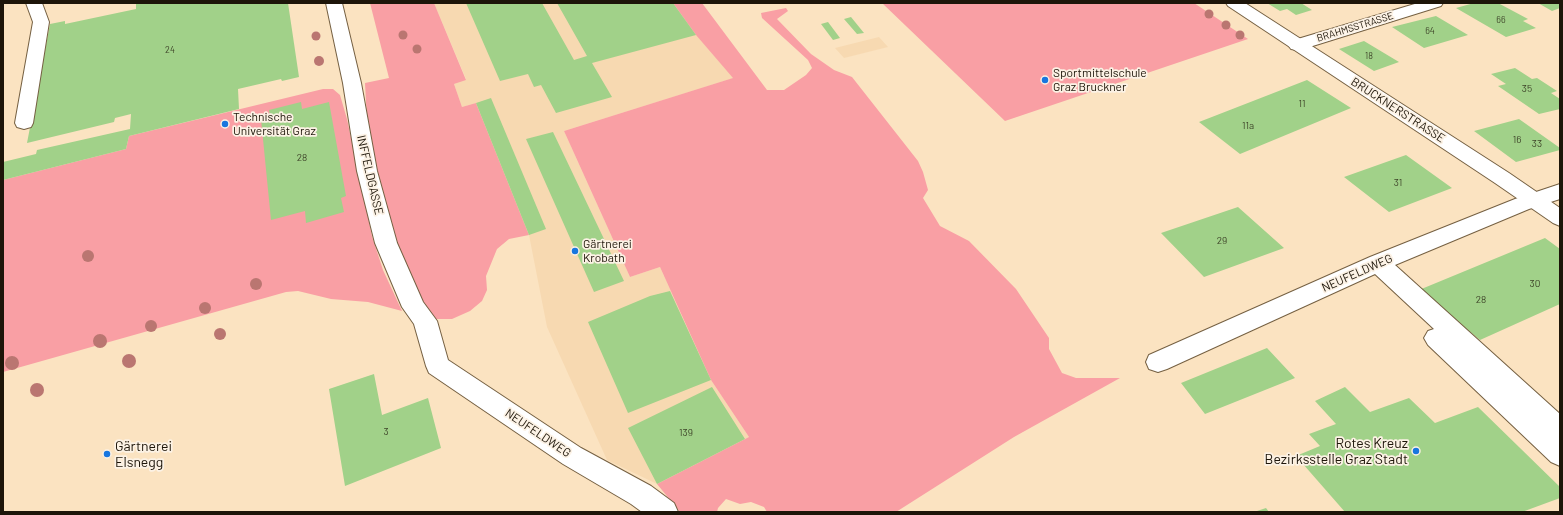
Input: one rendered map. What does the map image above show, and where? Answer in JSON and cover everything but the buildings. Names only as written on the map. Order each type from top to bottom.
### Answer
[{"type":"street","points":[[24,123],[40,22],[34,3]]},
{"type":"street","name":"INFFELDGASSE","points":[[334,3],[352,83],[368,171],[386,243],[414,308],[425,321],[430,338]]},
{"type":"street","name":"BRUCKNERSTRASSE","points":[[1234,3],[1535,200],[1560,218]]},
{"type":"street","name":"BRAHMSSTRASSE","points":[[1297,45],[1435,3]]},
{"type":"street","name":"NEUFELDWEG","points":[[1158,362],[1378,263],[1560,191]]},
{"type":"street","points":[[1378,263],[1560,430]]},
{"type":"street","name":"NEUFELDWEG","points":[[430,338],[438,366],[572,456],[641,495],[664,512]]},
{"type":"street","points":[[1436,338],[1560,454]]},
{"type":"shaded area","points":[[370,3],[434,3],[466,80],[454,84],[462,107],[476,103],[529,235],[509,239],[497,249],[486,276],[487,290],[482,301],[470,311],[452,319],[436,319],[428,315],[418,295],[394,234],[378,183],[367,121],[365,83],[389,78]]},
{"type":"shaded area","name":"Gärtnerei Krobath","points":[[434,3],[673,3],[697,35],[734,78],[564,131],[630,277],[660,267],[711,380],[749,437],[657,484],[607,460],[547,327],[529,235],[476,103],[462,107],[454,84],[466,79]]},
{"type":"shaded area","points":[[673,3],[702,3],[767,90],[784,90],[806,75],[812,68],[808,60],[762,18],[761,13],[786,8],[788,11],[777,19],[811,54],[834,70],[852,77],[918,161],[928,190],[923,198],[940,226],[969,241],[1016,289],[1049,338],[1049,349],[1062,373],[1076,378],[1120,378],[1014,437],[896,512],[767,512],[764,507],[751,502],[740,504],[726,499],[718,508],[717,512],[680,512],[657,484],[749,437],[711,380],[660,267],[630,277],[564,131],[733,78],[696,35]]},
{"type":"shaded area","name":"Sportmittelschule Graz Bruckner","points":[[882,3],[1194,3],[1248,39],[1005,121]]},
{"type":"shaded area","points":[[879,37],[888,47],[844,58],[835,48]]},
{"type":"shaded area","points":[[323,89],[333,89],[340,95],[347,119],[372,236],[383,270],[402,311],[368,302],[331,299],[298,291],[286,292],[3,372],[3,180],[126,149],[129,136]]},
{"type":"place","name":"Sportmittelschule Graz Bruckner","points":[[1045,80]]},
{"type":"place","name":"Technische Universität Graz","points":[[225,124]]},
{"type":"place","name":"Gärtnerei Krobath","points":[[575,251]]},
{"type":"place","name":"Rotes Kreuz Bezirksstelle Graz Stadt","points":[[1416,451]]},
{"type":"place","name":"Gärtnerei Elsnegg","points":[[107,454]]}]
